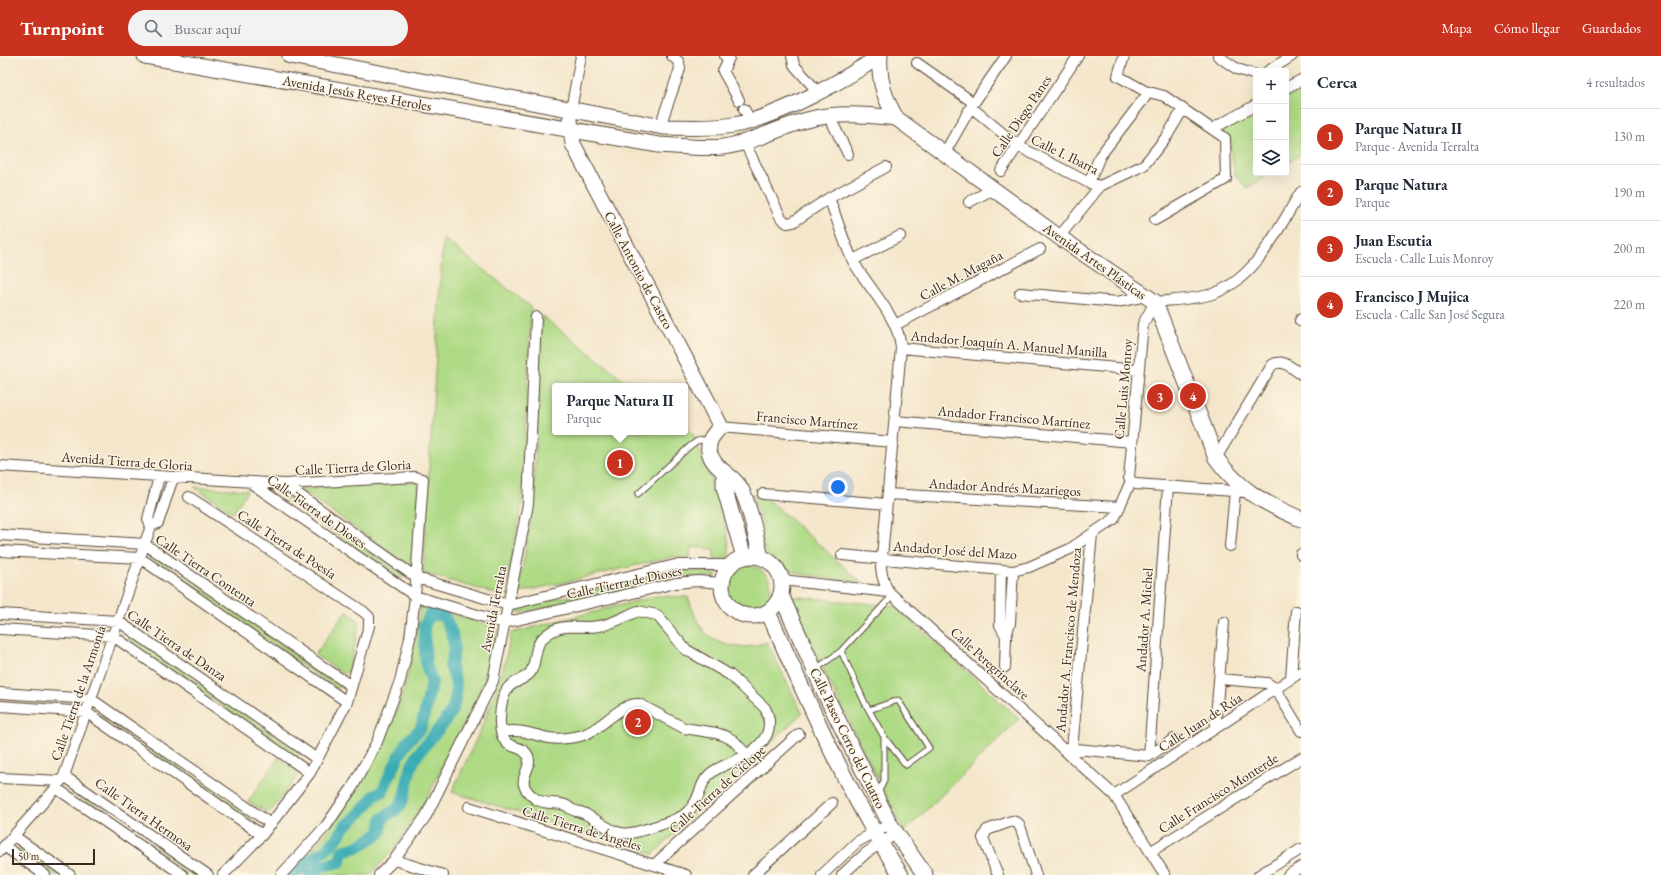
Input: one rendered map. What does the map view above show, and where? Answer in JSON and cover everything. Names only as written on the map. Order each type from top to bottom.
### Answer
[{"type":"street","name":"Avenida Jesús Reyes Heroles","points":[[145,56],[570,129]]},
{"type":"street","name":"Avenida Jesús Reyes Heroles","points":[[290,56],[571,110]]},
{"type":"street","name":"Calle Antonio de Castro","points":[[580,56],[571,110],[570,129],[573,144],[720,427]]},
{"type":"street","points":[[660,126],[680,69],[679,62],[672,56]]},
{"type":"street","points":[[725,56],[729,58],[723,71],[739,100]]},
{"type":"street","points":[[792,56],[794,65],[818,92]]},
{"type":"street","name":"Avenida Artes Plásticas","points":[[571,110],[660,126],[699,127],[734,125],[748,115],[777,112],[818,92],[880,56]]},
{"type":"street","name":"Avenida Artes Plásticas","points":[[880,56],[879,69],[882,88],[889,107],[896,118],[1059,237],[1150,299],[1214,294],[1239,281],[1261,256],[1301,192]]},
{"type":"street","points":[[944,154],[972,105],[1006,56]]},
{"type":"street","name":"Calle Diego Panes","points":[[1002,171],[1078,56]]},
{"type":"street","points":[[1123,56],[1118,76],[1147,91],[1164,96],[1225,138],[1226,179],[1155,220]]},
{"type":"street","points":[[1218,56],[1237,68],[1253,74]]},
{"type":"street","points":[[1273,68],[1292,56]]},
{"type":"street","name":"Calle I. Ibarra","points":[[917,63],[972,105],[1018,146],[1089,183],[1100,186],[1144,165],[1167,136],[1183,109]]},
{"type":"street","points":[[1289,86],[1301,80]]},
{"type":"street","points":[[1089,183],[1100,156],[1147,91]]},
{"type":"street","points":[[1212,129],[1253,107]]},
{"type":"street","points":[[570,129],[659,145],[722,147],[745,142],[807,120],[829,116],[863,115],[896,118]]},
{"type":"street","points":[[829,116],[848,154]]},
{"type":"street","points":[[745,142],[781,218],[787,223],[793,222],[829,198],[886,167]]},
{"type":"street","points":[[1059,237],[1100,186]]},
{"type":"street","points":[[969,202],[994,189]]},
{"type":"street","name":"Calle Peregrinclave","points":[[829,198],[853,260],[895,325],[900,338],[901,348],[882,559],[882,578],[891,594],[1068,749],[1114,795],[1165,875]]},
{"type":"street","points":[[853,260],[900,236]]},
{"type":"street","name":"Calle M. Magaña","points":[[895,325],[1040,249]]},
{"type":"street","points":[[1020,293],[1117,302],[1150,299],[1216,458],[1241,492],[1230,546]]},
{"type":"street","name":"Calle Luis Monroy","points":[[1131,481],[1129,478],[1138,370],[1143,324],[1150,299]]},
{"type":"street","name":"Avenida Terralta","points":[[382,874],[426,816],[493,681],[528,504],[536,317]]},
{"type":"street","name":"Andador Joaquín A. Manuel Manilla","points":[[901,348],[1138,370]]},
{"type":"street","points":[[1216,458],[1272,365],[1277,362],[1284,362],[1301,374]]},
{"type":"street","name":"Andador Francisco Martínez","points":[[894,421],[1132,442]]},
{"type":"street","points":[[720,427],[711,439],[709,446],[711,458],[724,474],[735,479],[742,491],[761,557]]},
{"type":"street","name":"Francisco Martínez","points":[[720,427],[893,442]]},
{"type":"street","name":"Avenida Tierra de Gloria","points":[[0,466],[251,483]]},
{"type":"street","points":[[724,474],[724,487],[744,557]]},
{"type":"street","name":"Calle Tierra de Gloria","points":[[284,484],[415,476],[423,479],[417,578]]},
{"type":"street","name":"Calle Tierra de la Armonía","points":[[2,848],[14,836],[60,781],[91,699],[151,526],[148,519],[159,477]]},
{"type":"street","name":"Calle Tierra de la Armonía","points":[[151,526],[158,523],[173,478]]},
{"type":"street","points":[[1131,481],[1136,484],[1241,492],[1301,519]]},
{"type":"street","name":"Andador José del Mazo","points":[[842,555],[1013,571],[1029,567],[1070,548],[1114,519],[1131,481]]},
{"type":"street","name":"Calle Tierra de Dioses","points":[[251,483],[284,484],[417,578],[508,605],[675,565],[730,565]]},
{"type":"street","name":"Calle Tierra de Dioses","points":[[251,483],[415,596],[504,623],[676,583],[698,581],[722,583]]},
{"type":"street","name":"Andador A. Michel","points":[[1149,756],[1168,486]]},
{"type":"street","name":"Andador Andrés Mazariegos","points":[[763,494],[1120,507]]},
{"type":"street","name":"Calle Tierra de Poesía","points":[[189,497],[364,612],[369,617],[369,626],[351,686]]},
{"type":"street","name":"Andador A. Francisco de Mendoza","points":[[1068,749],[1092,534]]},
{"type":"street","name":"Calle Tierra Contenta","points":[[0,535],[145,544],[351,686]]},
{"type":"street","name":"Calle Tierra Contenta","points":[[0,551],[140,558],[347,702]]},
{"type":"street","points":[[744,557],[761,557],[771,562],[778,570],[782,588],[776,605],[768,612],[757,616],[746,616],[736,612],[728,604],[722,594],[724,573],[730,565],[744,557]]},
{"type":"street","points":[[1001,570],[1000,625],[1006,636]]},
{"type":"street","points":[[1005,667],[1006,636],[1010,623],[1013,571]]},
{"type":"street","points":[[280,875],[326,826],[352,788],[377,742],[400,681],[410,638],[417,578]]},
{"type":"street","points":[[782,588],[891,594]]},
{"type":"street","name":"Calle Paseo Cerro del Cuatro","points":[[782,588],[828,700],[876,796],[894,828],[925,875]]},
{"type":"street","points":[[638,611],[657,615],[685,649],[730,675],[765,708],[769,720],[768,731],[764,740],[747,755],[711,771],[706,776],[698,796],[685,814],[672,820],[627,833],[603,827],[588,815],[571,810],[566,805],[544,802],[536,799],[528,792],[524,784],[523,776],[529,762],[528,756],[524,751],[508,744],[502,732],[499,718],[501,703],[508,688],[516,681],[530,673],[539,642],[543,637],[552,631],[567,626],[597,627],[611,623],[638,611]]},
{"type":"street","points":[[1291,678],[1296,611]]},
{"type":"street","name":"Calle Paseo Cerro del Cuatro","points":[[768,612],[813,712],[877,838],[901,875]]},
{"type":"street","name":"Calle Tierra de Danza","points":[[0,614],[118,621],[317,759]]},
{"type":"street","points":[[1215,728],[1224,622]]},
{"type":"street","name":"Calle Tierra de Danza","points":[[0,628],[113,636],[310,773]]},
{"type":"street","name":"Calle Juan de Rúa","points":[[1114,795],[1301,672]]},
{"type":"street","points":[[1219,679],[1267,684],[1275,688],[1301,731]]},
{"type":"street","points":[[223,875],[262,835],[310,773],[347,702],[351,686]]},
{"type":"street","points":[[0,693],[91,699],[271,824]]},
{"type":"street","points":[[813,712],[828,700]]},
{"type":"street","points":[[502,732],[515,730],[556,738],[580,736],[602,725],[627,706],[639,704],[684,728],[716,733],[725,736],[733,740],[747,755]]},
{"type":"street","points":[[0,706],[86,712],[262,835]]},
{"type":"street","name":"Calle Tierra de Cíclope","points":[[654,865],[799,734]]},
{"type":"street","points":[[1068,749],[1149,756],[1174,740]]},
{"type":"street","name":"Calle Francisco Monterde","points":[[1150,852],[1299,759]]},
{"type":"street","points":[[0,778],[60,781]]},
{"type":"street","name":"Calle Tierra Hermosa","points":[[60,781],[183,875]]},
{"type":"street","name":"Calle Tierra Hermosa","points":[[60,781],[208,875]]},
{"type":"street","points":[[753,875],[832,803]]},
{"type":"street","name":"Calle Tierra de Ángeles","points":[[469,807],[686,875]]},
{"type":"street","points":[[998,875],[983,838],[984,834],[987,830],[1012,821],[1018,823],[1036,875]]},
{"type":"street","points":[[822,875],[857,842],[877,838],[894,828]]},
{"type":"street","points":[[14,836],[70,875]]},
{"type":"street","points":[[842,875],[866,852],[877,838]]},
{"type":"street","points":[[2,848],[45,875]]},
{"type":"street","points":[[1259,875],[1301,849]]},
{"type":"street","points":[[394,860],[443,875]]},
{"type":"street","points":[[1288,875],[1301,867]]},
{"type":"lane","points":[[638,494],[696,441],[711,439]]},
{"type":"lane","points":[[815,670],[841,651],[891,594]]},
{"type":"lane","points":[[841,651],[869,710],[884,737],[906,765],[929,748],[898,700],[869,710]]},
{"type":"lane","points":[[876,796],[884,781],[884,737]]},
{"type":"green space","points":[[1301,85],[1301,154],[1289,162],[1289,104],[1289,91]]},
{"type":"green space","points":[[1253,110],[1253,176],[1266,176],[1247,188],[1235,175],[1228,138],[1220,127]]},
{"type":"green space","points":[[443,238],[531,307],[522,504],[504,596],[423,573]]},
{"type":"green space","points":[[542,316],[628,383],[552,383],[552,435],[688,435],[688,430],[693,434],[723,516],[729,548],[728,558],[714,559],[714,549],[691,547],[690,557],[672,557],[518,593],[533,506]]},
{"type":"green space","points":[[420,481],[412,567],[299,489]]},
{"type":"green space","points":[[194,487],[248,490],[233,513]]},
{"type":"green space","points":[[274,487],[401,573],[404,577],[399,578],[274,491]]},
{"type":"green space","points":[[752,493],[772,503],[861,582],[824,578],[796,572],[783,568],[773,561],[766,553],[764,547],[761,526]]},
{"type":"green space","points":[[157,560],[160,560],[340,685],[340,688],[337,689],[156,563]]},
{"type":"green space","points":[[748,566],[761,570],[767,576],[771,589],[767,602],[761,608],[748,612],[735,608],[729,602],[725,589],[729,576],[735,570]]},
{"type":"green space","points":[[676,571],[707,571],[716,574],[716,577],[678,577],[521,613],[517,611],[520,607]]},
{"type":"green space","points":[[657,596],[688,597],[694,615],[701,627],[710,637],[717,641],[742,647],[759,645],[767,642],[802,713],[653,854],[452,792],[487,715],[507,655],[511,633]]},
{"type":"green space","points":[[787,596],[895,606],[1019,719],[904,832]]},
{"type":"green space","points":[[420,606],[498,627],[487,675],[429,794],[395,848],[370,875],[290,875],[311,852],[349,802],[380,749],[393,720],[403,691],[411,661]]},
{"type":"green space","points":[[346,611],[359,621],[359,625],[349,670],[344,674],[315,655]]},
{"type":"green space","points":[[129,637],[132,637],[299,753],[300,756],[295,757],[128,641]]},
{"type":"green space","points":[[101,714],[252,817],[253,820],[251,821],[102,717]]},
{"type":"green space","points":[[278,758],[296,770],[298,775],[272,810],[267,812],[248,802]]},
{"type":"green space","points":[[70,788],[73,788],[198,875],[192,875],[71,791]]},
{"type":"green space","points":[[20,848],[60,875],[53,875],[20,852]]},
{"type":"waterway","points":[[293,875],[306,862],[325,851],[338,837],[344,827],[360,813],[374,796],[382,792],[408,741],[421,728],[432,682],[426,665],[424,627],[430,614],[444,616],[452,635],[454,647],[450,666],[455,681],[456,694],[454,706],[441,726],[413,762],[401,804],[382,819],[380,833],[357,847],[342,851],[340,862],[323,866],[310,875]]},
{"type":"place","name":"Francisco J Mujica","points":[[1193,396]]},
{"type":"place","name":"Juan Escutia","points":[[1160,397]]},
{"type":"place","name":"Parque Natura II","points":[[620,463]]},
{"type":"place","name":"Parque Natura","points":[[638,722]]}]
